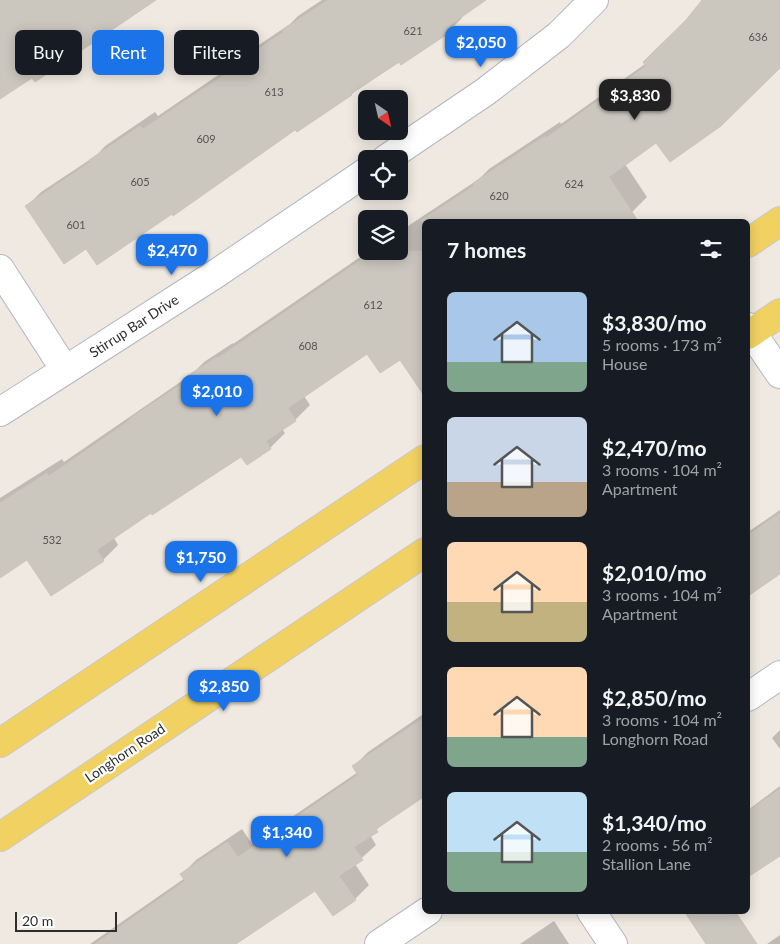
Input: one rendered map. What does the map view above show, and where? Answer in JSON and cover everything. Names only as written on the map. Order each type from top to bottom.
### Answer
[{"type":"main road","points":[[750,242],[780,221]]},
{"type":"main road","points":[[750,330],[780,313]]},
{"type":"main road","points":[[0,743],[422,461]]},
{"type":"main road","name":"Longhorn Road","points":[[0,837],[422,554]]},
{"type":"street","points":[[399,150],[500,80],[559,35],[594,0]]},
{"type":"street","name":"Stirrup Bar Drive","points":[[0,412],[217,273],[358,177]]},
{"type":"street","points":[[0,269],[65,370]]},
{"type":"street","points":[[750,332],[780,374]]},
{"type":"street","points":[[750,696],[780,675]]},
{"type":"street","points":[[379,944],[424,914]]},
{"type":"street","points":[[593,914],[613,944]]},
{"type":"building","points":[[0,0],[156,0],[112,30],[92,30],[92,43],[82,50],[82,30],[15,30],[15,75],[45,75],[35,82],[32,78],[0,99]]},
{"type":"building","points":[[328,0],[486,0],[446,28],[449,33],[401,65],[399,62],[297,132],[295,130],[173,216],[172,214],[97,265],[86,249],[64,264],[25,206],[140,126],[143,129],[224,75],[259,75],[259,49],[284,32],[282,30]]},
{"type":"building","points":[[702,0],[780,0],[780,68],[721,126],[670,162],[656,143],[609,177],[637,219],[423,219],[474,186],[473,183],[545,136],[546,138],[646,66],[643,62],[686,20]]},
{"type":"building","points":[[408,251],[422,251],[422,393],[400,360],[380,373],[367,354],[288,408],[296,421],[266,441],[271,449],[247,465],[241,457],[152,515],[151,513],[97,550],[104,561],[51,596],[27,560],[0,578],[0,503],[47,473],[49,476],[189,379],[187,376],[361,260],[408,260]]},
{"type":"building","points":[[780,513],[780,574],[750,595],[750,534]]},
{"type":"building","points":[[422,719],[422,798],[376,829],[378,832],[354,847],[363,860],[339,876],[356,900],[333,916],[315,891],[236,944],[95,944],[185,881],[180,874],[227,842],[238,857],[358,775],[352,766]]},
{"type":"building","points":[[780,789],[780,856],[750,876],[750,810]]},
{"type":"building","points":[[686,914],[737,914],[757,944],[706,944]]}]
